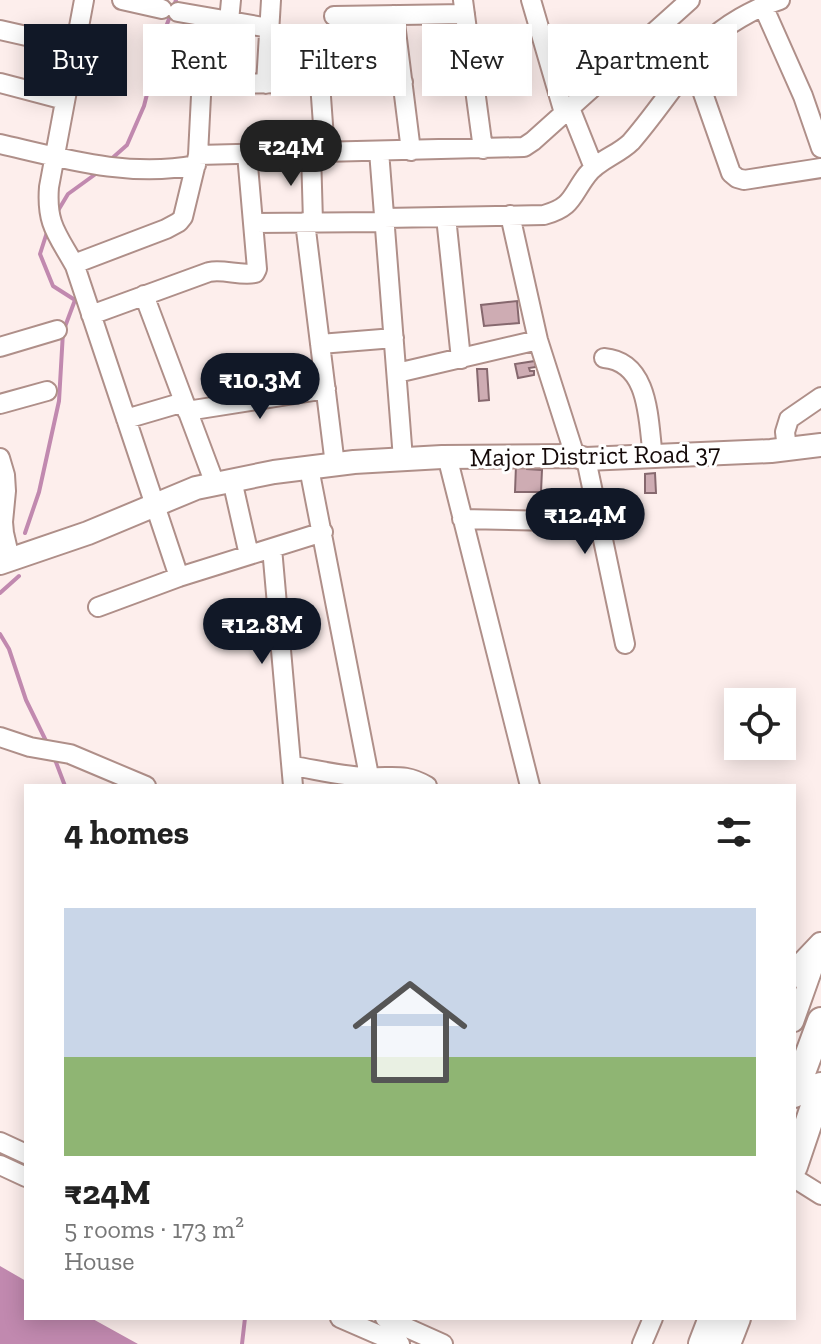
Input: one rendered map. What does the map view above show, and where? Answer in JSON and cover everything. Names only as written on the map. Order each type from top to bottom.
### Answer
[{"type":"highway","points":[[796,1089],[821,1021]]},
{"type":"highway","points":[[796,1160],[821,1086]]},
{"type":"highway","points":[[702,1344],[711,1320]]},
{"type":"highway","points":[[727,1344],[736,1320]]},
{"type":"main road","name":"Major District Road 37","points":[[5,561],[88,533],[196,488],[274,472],[447,456],[653,457],[821,445]]},
{"type":"street","points":[[79,24],[84,0]]},
{"type":"street","points":[[122,0],[269,28]]},
{"type":"street","points":[[229,21],[231,0]]},
{"type":"street","points":[[266,84],[271,0]]},
{"type":"street","points":[[0,144],[132,170],[179,168],[197,160],[247,154],[524,147],[690,0]]},
{"type":"street","points":[[537,1],[567,110],[594,168]]},
{"type":"street","points":[[734,24],[772,2],[821,148]]},
{"type":"street","points":[[334,16],[394,15],[464,7],[483,149]]},
{"type":"street","points":[[394,15],[395,24]]},
{"type":"street","points":[[205,17],[205,24]]},
{"type":"street","points":[[0,30],[24,35]]},
{"type":"street","points":[[0,83],[65,100]]},
{"type":"street","points":[[255,84],[271,84]]},
{"type":"street","points":[[66,96],[49,187],[49,217],[74,264],[179,577]]},
{"type":"street","points":[[74,264],[179,222],[185,212],[197,160],[201,96]]},
{"type":"street","points":[[320,96],[318,152],[309,222],[335,465]]},
{"type":"street","points":[[405,96],[411,151]]},
{"type":"street","points":[[253,223],[544,215],[557,212],[573,198],[586,175],[628,145],[667,96]]},
{"type":"street","points":[[704,96],[731,173],[737,178],[744,180],[821,168]]},
{"type":"street","points":[[379,151],[403,459]]},
{"type":"street","points":[[91,315],[213,271],[255,273],[247,154]]},
{"type":"street","points":[[510,215],[538,340],[581,458],[599,522],[625,644]]},
{"type":"street","points":[[446,217],[461,359]]},
{"type":"street","points":[[144,295],[186,406],[224,482],[249,555]]},
{"type":"street","points":[[0,347],[57,330]]},
{"type":"street","points":[[320,344],[394,338]]},
{"type":"street","points":[[397,373],[538,340]]},
{"type":"street","points":[[604,358],[622,363],[635,374],[643,388],[653,457]]},
{"type":"street","points":[[126,419],[186,406],[326,389]]},
{"type":"street","points":[[0,404],[47,391]]},
{"type":"street","points":[[787,449],[785,432],[789,419],[821,397]]},
{"type":"street","points":[[447,456],[529,784]]},
{"type":"street","points":[[0,458],[6,491],[3,522],[5,561]]},
{"type":"street","points":[[309,468],[370,782]]},
{"type":"street","points":[[462,519],[599,522]]},
{"type":"street","points":[[98,607],[179,577],[323,532]]},
{"type":"street","points":[[272,548],[293,784]]},
{"type":"street","points":[[0,737],[30,747],[70,754],[141,784]]},
{"type":"street","points":[[293,766],[370,782],[397,775],[423,784]]},
{"type":"street","points":[[796,973],[801,962],[821,944]]},
{"type":"street","points":[[796,1016],[821,944]]},
{"type":"street","points":[[0,1142],[24,1153]]},
{"type":"street","points":[[0,1165],[24,1176]]},
{"type":"street","points":[[796,1179],[819,1187]]},
{"type":"street","points":[[345,1320],[400,1344]]},
{"type":"street","points":[[389,1320],[443,1344]]},
{"type":"street","points":[[642,1344],[652,1320]]},
{"type":"shaded area","points":[[0,1266],[24,1280],[24,1320],[95,1320],[138,1344],[0,1344]]},
{"type":"building","points":[[517,301],[519,323],[484,326],[481,305]]},
{"type":"building","points":[[535,361],[536,367],[529,368],[534,375],[518,378],[515,364]]},
{"type":"building","points":[[477,369],[487,369],[489,400],[479,401]]},
{"type":"building","points":[[516,465],[542,470],[541,492],[515,492]]},
{"type":"building","points":[[655,473],[656,493],[645,493],[645,474]]},
{"type":"waterway","points":[[109,161],[127,145],[144,106],[160,43],[176,0]]},
{"type":"waterway","points":[[56,214],[68,194],[97,173]]},
{"type":"waterway","points":[[25,533],[39,492],[59,401],[63,332],[75,300],[53,286],[40,254],[48,229]]},
{"type":"waterway","points":[[0,593],[19,576]]},
{"type":"waterway","points":[[0,634],[48,745]]},
{"type":"waterway","points":[[54,757],[64,784]]},
{"type":"waterway","points":[[242,1344],[245,1320]]}]
